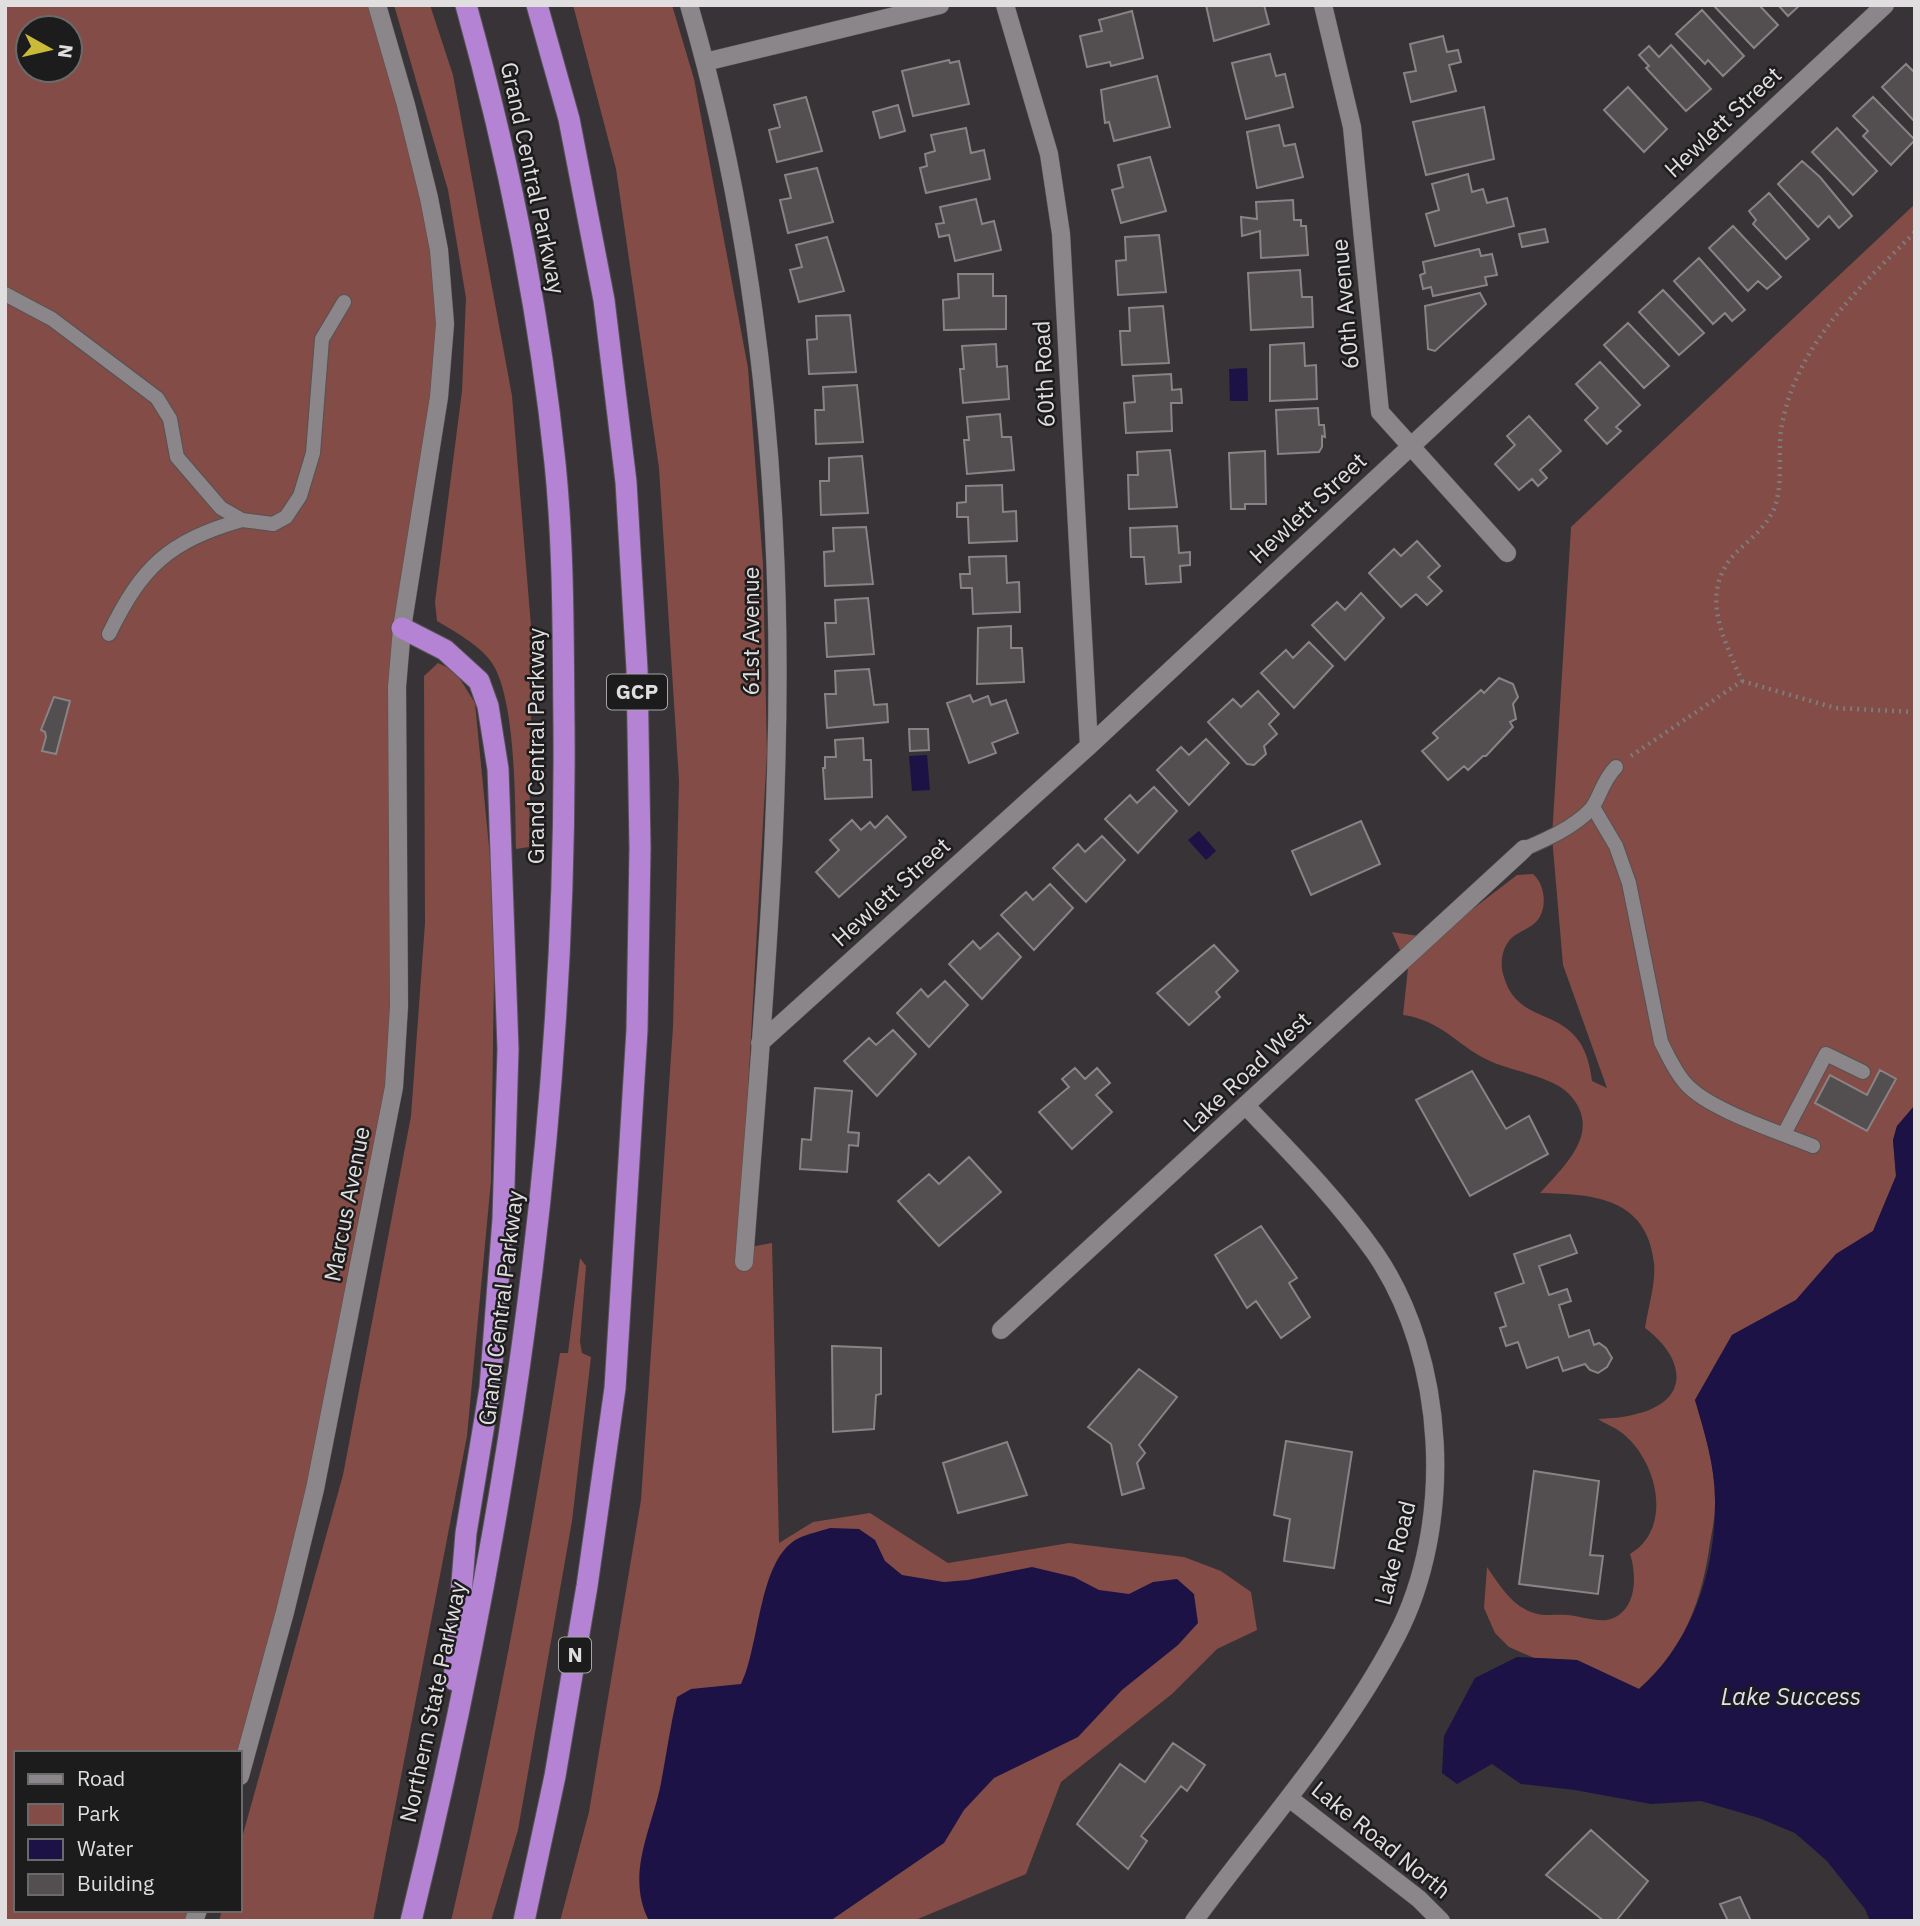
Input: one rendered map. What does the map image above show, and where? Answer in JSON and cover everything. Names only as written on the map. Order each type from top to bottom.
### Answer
[{"type":"highway","name":"Grand Central Parkway","points":[[466,5],[496,114],[533,296],[555,464],[562,569],[564,841],[555,1030],[541,1210],[502,1492]]},
{"type":"highway","name":"Grand Central Parkway","points":[[537,5],[569,119],[604,300],[626,482],[637,668],[640,848],[637,1030],[615,1388]]},
{"type":"highway","points":[[402,628],[445,650],[479,681],[488,706],[498,769],[508,1049],[503,1219],[490,1388],[466,1533],[447,1766]]},
{"type":"highway","name":"N","points":[[524,1921],[555,1776],[587,1586],[615,1388]]},
{"type":"highway","name":"Northern State Parkway","points":[[411,1921],[447,1766],[502,1492]]},
{"type":"street","name":"Marcus Avenue","points":[[242,1769],[315,1489],[394,1087],[399,963],[396,723],[402,628],[439,397],[444,302],[439,250],[419,152],[377,5]]},
{"type":"street","name":"61st Avenue","points":[[689,5],[726,146],[741,229],[764,396],[774,533],[776,727],[760,1043],[744,1262]]},
{"type":"street","points":[[705,62],[940,5]]},
{"type":"street","name":"60th Road","points":[[1005,5],[1049,154],[1061,234],[1089,746]]},
{"type":"street","name":"60th Avenue","points":[[1322,5],[1352,127],[1380,412],[1507,553]]},
{"type":"street","name":"Hewlett Street","points":[[760,1043],[1089,746],[1885,5]]},
{"type":"street","name":"Lake Road West","points":[[1001,1330],[1524,849]]},
{"type":"street","name":"Lake Road","points":[[1194,1921],[1289,1798],[1366,1690],[1397,1636],[1414,1595],[1430,1535],[1435,1502],[1436,1445],[1427,1381],[1401,1301],[1382,1266],[1314,1176],[1246,1106]]},
{"type":"street","name":"Lake Road North","points":[[1289,1798],[1419,1899],[1441,1921]]},
{"type":"lane","points":[[5,293],[52,319],[158,398],[170,419],[177,457],[220,508],[242,520],[273,524],[286,517],[300,496],[313,453],[322,339],[344,302]]},
{"type":"lane","points":[[109,634],[129,593],[171,548],[208,530],[242,520]]},
{"type":"lane","points":[[1524,849],[1552,837],[1593,807],[1601,785],[1616,767]]},
{"type":"lane","points":[[1593,807],[1616,846],[1629,883],[1661,1042],[1672,1065],[1686,1085],[1707,1100],[1813,1146]]},
{"type":"lane","points":[[1784,1134],[1826,1054],[1863,1072]]},
{"type":"path","points":[[1742,681],[1722,635],[1716,611],[1716,593],[1731,557],[1762,527],[1777,500],[1781,427],[1788,399],[1815,344],[1849,298],[1915,232]]},
{"type":"path","points":[[1742,681],[1835,708],[1915,712]]},
{"type":"path","points":[[1616,767],[1742,681]]},
{"type":"green space","points":[[5,5],[377,5],[444,291],[402,628],[394,1087],[315,1489],[241,1751],[14,1751],[14,1912],[197,1912],[194,1921],[5,1921]]},
{"type":"green space","points":[[394,5],[430,5],[453,75],[512,396],[532,638],[529,847],[516,849],[513,753],[506,701],[500,680],[492,663],[481,651],[437,621],[435,602],[462,391],[466,298],[448,190]]},
{"type":"green space","points":[[573,5],[672,5],[694,79],[748,368],[763,564],[767,753],[739,1249],[772,1243],[779,1543],[813,1522],[870,1513],[948,1563],[1069,1543],[1184,1557],[1221,1571],[1251,1592],[1257,1630],[1217,1649],[1172,1694],[1061,1782],[1026,1874],[913,1921],[560,1921],[589,1812],[641,1500],[673,1027],[679,781],[659,468],[616,169]]},
{"type":"green space","points":[[1915,204],[1915,1105],[1897,1126],[1893,1140],[1896,1176],[1873,1231],[1836,1254],[1796,1300],[1732,1335],[1695,1400],[1709,1452],[1715,1492],[1714,1520],[1702,1585],[1679,1641],[1655,1674],[1639,1689],[1577,1660],[1534,1658],[1509,1647],[1495,1633],[1484,1608],[1487,1567],[1511,1599],[1536,1614],[1606,1620],[1620,1614],[1630,1600],[1634,1572],[1630,1554],[1644,1542],[1652,1528],[1656,1494],[1652,1476],[1634,1445],[1619,1431],[1598,1419],[1627,1416],[1654,1407],[1667,1399],[1674,1388],[1674,1364],[1658,1339],[1645,1328],[1654,1271],[1649,1241],[1641,1225],[1615,1204],[1580,1195],[1540,1193],[1577,1146],[1582,1133],[1578,1107],[1561,1087],[1492,1062],[1440,1028],[1403,1015],[1408,968],[1392,932],[1419,936],[1457,921],[1517,875],[1533,874],[1541,885],[1544,905],[1535,923],[1514,936],[1506,945],[1502,959],[1504,977],[1512,994],[1523,1005],[1551,1019],[1577,1038],[1586,1055],[1592,1081],[1607,1088],[1563,965],[1552,837],[1571,527]]},
{"type":"green space","points":[[438,663],[455,671],[475,703],[495,908],[491,1181],[467,1436],[373,1921],[219,1921],[221,1912],[242,1912],[242,1838],[343,1475],[411,1116],[425,923],[424,676]]},
{"type":"green space","points":[[580,1258],[586,1266],[580,1342],[582,1353],[591,1357],[572,1521],[518,1830],[491,1921],[451,1921],[511,1638],[560,1353],[568,1353]]},
{"type":"water","points":[[1247,368],[1248,401],[1230,401],[1229,369]]},
{"type":"water","points":[[927,755],[930,790],[912,791],[909,756]]},
{"type":"water","points":[[1199,831],[1216,851],[1206,860],[1188,840]]},
{"type":"water","name":"Lake Success","points":[[1915,1105],[1915,1921],[1870,1921],[1865,1909],[1827,1861],[1795,1833],[1759,1818],[1701,1801],[1651,1804],[1575,1790],[1521,1784],[1492,1764],[1457,1784],[1442,1773],[1444,1736],[1475,1678],[1517,1657],[1577,1660],[1639,1689],[1673,1651],[1686,1629],[1705,1581],[1714,1531],[1714,1478],[1695,1400],[1732,1335],[1796,1300],[1836,1254],[1873,1231],[1896,1176],[1893,1140],[1897,1126]]},
{"type":"water","points":[[830,1528],[859,1529],[875,1540],[885,1561],[902,1575],[944,1582],[1032,1567],[1074,1577],[1099,1590],[1129,1594],[1153,1582],[1177,1579],[1194,1594],[1198,1623],[1178,1645],[1122,1690],[1078,1737],[994,1778],[964,1810],[944,1843],[830,1921],[649,1921],[642,1904],[640,1888],[642,1854],[660,1788],[677,1697],[691,1689],[741,1684],[775,1564],[786,1548],[799,1538]]},
{"type":"building","points":[[1206,5],[1264,5],[1269,24],[1214,41]]},
{"type":"building","points":[[1759,5],[1778,25],[1754,48],[1714,6]]},
{"type":"building","points":[[1778,5],[1800,5],[1788,16]]},
{"type":"building","points":[[1702,10],[1744,56],[1723,76],[1708,60],[1705,64],[1676,34]]},
{"type":"building","points":[[1132,11],[1143,58],[1111,66],[1110,62],[1087,67],[1080,36],[1102,31],[1099,20]]},
{"type":"building","points":[[1443,36],[1447,52],[1458,50],[1461,62],[1449,65],[1456,91],[1411,102],[1404,73],[1416,71],[1410,44]]},
{"type":"building","points":[[1671,45],[1711,89],[1686,111],[1646,68],[1649,66],[1639,55],[1649,46],[1659,57]]},
{"type":"building","points":[[1270,54],[1276,76],[1285,74],[1293,107],[1246,119],[1232,63]]},
{"type":"building","points":[[949,60],[950,63],[959,61],[969,104],[913,116],[902,71]]},
{"type":"building","points":[[1906,64],[1915,73],[1915,122],[1882,87]]},
{"type":"building","points":[[1157,76],[1170,127],[1114,141],[1109,122],[1105,123],[1101,90]]},
{"type":"building","points":[[1628,87],[1667,129],[1644,152],[1604,110]]},
{"type":"building","points":[[806,97],[822,151],[777,162],[769,130],[780,127],[774,105]]},
{"type":"building","points":[[1873,97],[1915,140],[1891,165],[1863,136],[1868,131],[1853,116]]},
{"type":"building","points":[[898,105],[905,131],[880,138],[873,112]]},
{"type":"building","points":[[1484,107],[1494,159],[1426,175],[1413,122]]},
{"type":"building","points":[[1279,125],[1284,146],[1295,144],[1303,177],[1257,188],[1247,132]]},
{"type":"building","points":[[966,128],[971,153],[984,150],[990,179],[926,193],[920,168],[927,166],[925,154],[935,151],[931,135]]},
{"type":"building","points":[[1837,128],[1877,171],[1853,195],[1812,152]]},
{"type":"building","points":[[1150,157],[1166,211],[1121,223],[1112,190],[1123,187],[1118,165]]},
{"type":"building","points":[[1802,161],[1820,177],[1852,216],[1839,228],[1829,216],[1818,227],[1778,184]]},
{"type":"building","points":[[817,168],[833,222],[788,233],[780,200],[791,198],[785,175]]},
{"type":"building","points":[[1468,174],[1472,192],[1483,189],[1487,203],[1507,198],[1514,226],[1435,246],[1426,214],[1439,210],[1432,184]]},
{"type":"building","points":[[1769,193],[1809,239],[1786,259],[1753,224],[1756,220],[1749,211]]},
{"type":"building","points":[[976,199],[982,224],[994,221],[1001,250],[955,261],[949,235],[939,237],[936,224],[944,223],[940,207]]},
{"type":"building","points":[[1293,200],[1294,220],[1301,220],[1301,226],[1306,226],[1308,255],[1261,258],[1260,231],[1242,236],[1241,217],[1257,219],[1256,202]]},
{"type":"building","points":[[1733,226],[1781,277],[1767,289],[1758,281],[1748,291],[1709,248]]},
{"type":"building","points":[[1545,229],[1548,242],[1522,247],[1519,234]]},
{"type":"building","points":[[1159,235],[1166,292],[1118,295],[1116,261],[1126,260],[1125,237]]},
{"type":"building","points":[[827,237],[844,291],[799,302],[790,270],[802,267],[796,245]]},
{"type":"building","points":[[1479,249],[1481,256],[1492,254],[1497,275],[1485,277],[1487,285],[1433,296],[1431,287],[1423,289],[1420,275],[1425,273],[1423,262]]},
{"type":"building","points":[[1699,258],[1745,310],[1732,321],[1725,313],[1713,324],[1674,281]]},
{"type":"building","points":[[1300,270],[1302,297],[1312,297],[1313,327],[1251,330],[1248,273]]},
{"type":"building","points":[[958,274],[993,274],[993,296],[1006,296],[1006,329],[944,330],[943,300],[959,298]]},
{"type":"building","points":[[1663,290],[1704,333],[1679,355],[1639,312]]},
{"type":"building","points":[[1480,293],[1486,304],[1435,351],[1428,349],[1425,306]]},
{"type":"building","points":[[1163,306],[1169,363],[1122,365],[1120,331],[1130,331],[1129,308]]},
{"type":"building","points":[[850,315],[856,372],[809,374],[807,340],[817,339],[816,316]]},
{"type":"building","points":[[1628,323],[1669,366],[1644,388],[1604,345]]},
{"type":"building","points":[[1304,343],[1305,366],[1316,365],[1317,399],[1270,401],[1270,345]]},
{"type":"building","points":[[996,344],[997,367],[1007,366],[1009,399],[963,403],[960,369],[964,369],[962,346]]},
{"type":"building","points":[[1600,362],[1640,405],[1616,427],[1621,431],[1607,444],[1585,420],[1598,408],[1576,384]]},
{"type":"building","points":[[1171,374],[1172,390],[1181,389],[1182,403],[1171,403],[1172,431],[1126,433],[1124,403],[1135,402],[1133,376]]},
{"type":"building","points":[[857,385],[863,442],[816,444],[815,410],[824,410],[823,387]]},
{"type":"building","points":[[1318,408],[1319,425],[1324,425],[1325,437],[1322,436],[1319,452],[1278,454],[1276,410]]},
{"type":"building","points":[[1000,414],[1002,437],[1011,437],[1014,470],[967,474],[964,440],[969,440],[967,417]]},
{"type":"building","points":[[1529,416],[1561,451],[1540,470],[1547,478],[1538,486],[1532,479],[1519,490],[1495,464],[1515,445],[1507,436]]},
{"type":"building","points":[[1170,450],[1177,507],[1129,509],[1128,475],[1138,475],[1137,452]]},
{"type":"building","points":[[1265,451],[1266,504],[1245,504],[1245,509],[1231,509],[1229,453]]},
{"type":"building","points":[[862,456],[868,513],[821,515],[820,481],[829,481],[829,458]]},
{"type":"building","points":[[1002,485],[1003,512],[1016,511],[1017,541],[969,543],[968,517],[957,517],[957,503],[966,502],[966,486]]},
{"type":"building","points":[[1177,526],[1179,553],[1190,552],[1190,565],[1180,566],[1181,582],[1146,584],[1144,557],[1131,557],[1130,528]]},
{"type":"building","points":[[866,527],[873,584],[825,586],[824,552],[834,551],[833,528]]},
{"type":"building","points":[[1417,541],[1440,566],[1428,577],[1442,591],[1427,605],[1416,594],[1401,607],[1369,573],[1394,549],[1401,556]]},
{"type":"building","points":[[1006,556],[1007,583],[1019,582],[1020,612],[973,614],[972,588],[961,588],[960,574],[970,574],[969,557]]},
{"type":"building","points":[[1361,593],[1384,618],[1345,660],[1312,625],[1337,602],[1345,610]]},
{"type":"building","points":[[868,598],[874,654],[827,657],[825,623],[836,623],[835,600]]},
{"type":"building","points":[[1011,626],[1011,648],[1022,648],[1024,682],[977,684],[978,628]]},
{"type":"building","points":[[1309,642],[1333,666],[1294,708],[1261,673],[1286,650],[1293,658]]},
{"type":"building","points":[[869,669],[874,705],[887,704],[888,722],[827,728],[825,694],[836,694],[835,671]]},
{"type":"building","points":[[1499,678],[1513,684],[1518,697],[1513,704],[1516,719],[1510,722],[1513,727],[1486,756],[1468,770],[1464,766],[1448,780],[1422,751],[1438,738],[1433,733],[1481,690],[1484,693]]},
{"type":"building","points":[[1258,691],[1279,714],[1269,724],[1277,734],[1264,746],[1266,754],[1254,765],[1247,764],[1208,722],[1233,699],[1241,707]]},
{"type":"building","points":[[970,695],[973,702],[988,696],[991,705],[1006,700],[1018,733],[992,743],[996,753],[969,763],[947,703]]},
{"type":"building","points":[[54,697],[70,701],[56,754],[42,751],[46,737],[41,730]]},
{"type":"building","points":[[909,729],[928,729],[929,750],[910,751]]},
{"type":"building","points":[[863,738],[864,760],[871,760],[872,797],[825,799],[823,768],[825,757],[836,757],[835,740]]},
{"type":"building","points":[[1206,739],[1229,763],[1189,805],[1157,770],[1181,747],[1189,755]]},
{"type":"building","points":[[1154,787],[1177,811],[1138,853],[1105,819],[1130,795],[1137,803]]},
{"type":"building","points":[[887,816],[906,837],[839,897],[816,872],[839,850],[830,840],[852,820],[861,830],[870,822],[875,828]]},
{"type":"building","points":[[1361,821],[1380,864],[1311,895],[1292,851]]},
{"type":"building","points":[[1102,836],[1125,860],[1086,902],[1053,868],[1078,844],[1085,852]]},
{"type":"building","points":[[1050,884],[1073,908],[1034,950],[1001,915],[1026,892],[1033,900]]},
{"type":"building","points":[[998,933],[1021,957],[982,999],[949,964],[973,941],[980,949]]},
{"type":"building","points":[[1214,945],[1238,971],[1216,992],[1220,997],[1189,1025],[1157,993]]},
{"type":"building","points":[[945,981],[968,1005],[929,1047],[897,1013],[921,989],[928,997]]},
{"type":"building","points":[[893,1030],[916,1054],[877,1096],[844,1061],[869,1038],[876,1045]]},
{"type":"building","points":[[1075,1068],[1085,1079],[1097,1068],[1110,1083],[1096,1095],[1112,1112],[1072,1149],[1039,1112],[1069,1087],[1062,1079]]},
{"type":"building","points":[[1880,1070],[1896,1079],[1867,1131],[1815,1103],[1830,1075],[1867,1095]]},
{"type":"building","points":[[1472,1071],[1506,1129],[1529,1116],[1548,1154],[1470,1196],[1416,1100]]},
{"type":"building","points":[[815,1088],[852,1091],[848,1132],[859,1133],[858,1146],[849,1145],[847,1172],[800,1169],[802,1139],[811,1140]]},
{"type":"building","points":[[969,1157],[1001,1192],[939,1246],[898,1201],[929,1174],[939,1184]]},
{"type":"building","points":[[1261,1226],[1297,1278],[1289,1283],[1310,1317],[1281,1338],[1256,1301],[1247,1308],[1215,1255]]},
{"type":"building","points":[[1570,1235],[1577,1253],[1539,1266],[1549,1295],[1567,1289],[1571,1301],[1559,1305],[1569,1337],[1589,1330],[1594,1345],[1599,1343],[1606,1348],[1612,1358],[1607,1367],[1598,1373],[1585,1364],[1563,1371],[1558,1357],[1527,1368],[1518,1342],[1506,1346],[1500,1328],[1506,1326],[1495,1293],[1524,1283],[1514,1254]]},
{"type":"building","points":[[832,1346],[881,1348],[881,1394],[876,1395],[874,1429],[833,1432]]},
{"type":"building","points":[[1139,1369],[1177,1397],[1139,1445],[1145,1453],[1137,1463],[1144,1488],[1122,1495],[1111,1444],[1088,1427]]},
{"type":"building","points":[[1286,1441],[1352,1452],[1334,1568],[1284,1561],[1290,1519],[1274,1515]]},
{"type":"building","points":[[1007,1442],[1027,1495],[958,1513],[943,1463]]},
{"type":"building","points":[[1534,1471],[1599,1481],[1590,1555],[1603,1556],[1598,1594],[1519,1584]]},
{"type":"building","points":[[1173,1743],[1205,1765],[1187,1791],[1181,1786],[1141,1836],[1147,1841],[1128,1869],[1077,1824],[1120,1764],[1145,1782]]},
{"type":"building","points":[[1591,1830],[1648,1881],[1616,1921],[1604,1921],[1546,1875]]},
{"type":"building","points":[[1740,1897],[1751,1921],[1728,1921],[1720,1904]]}]
